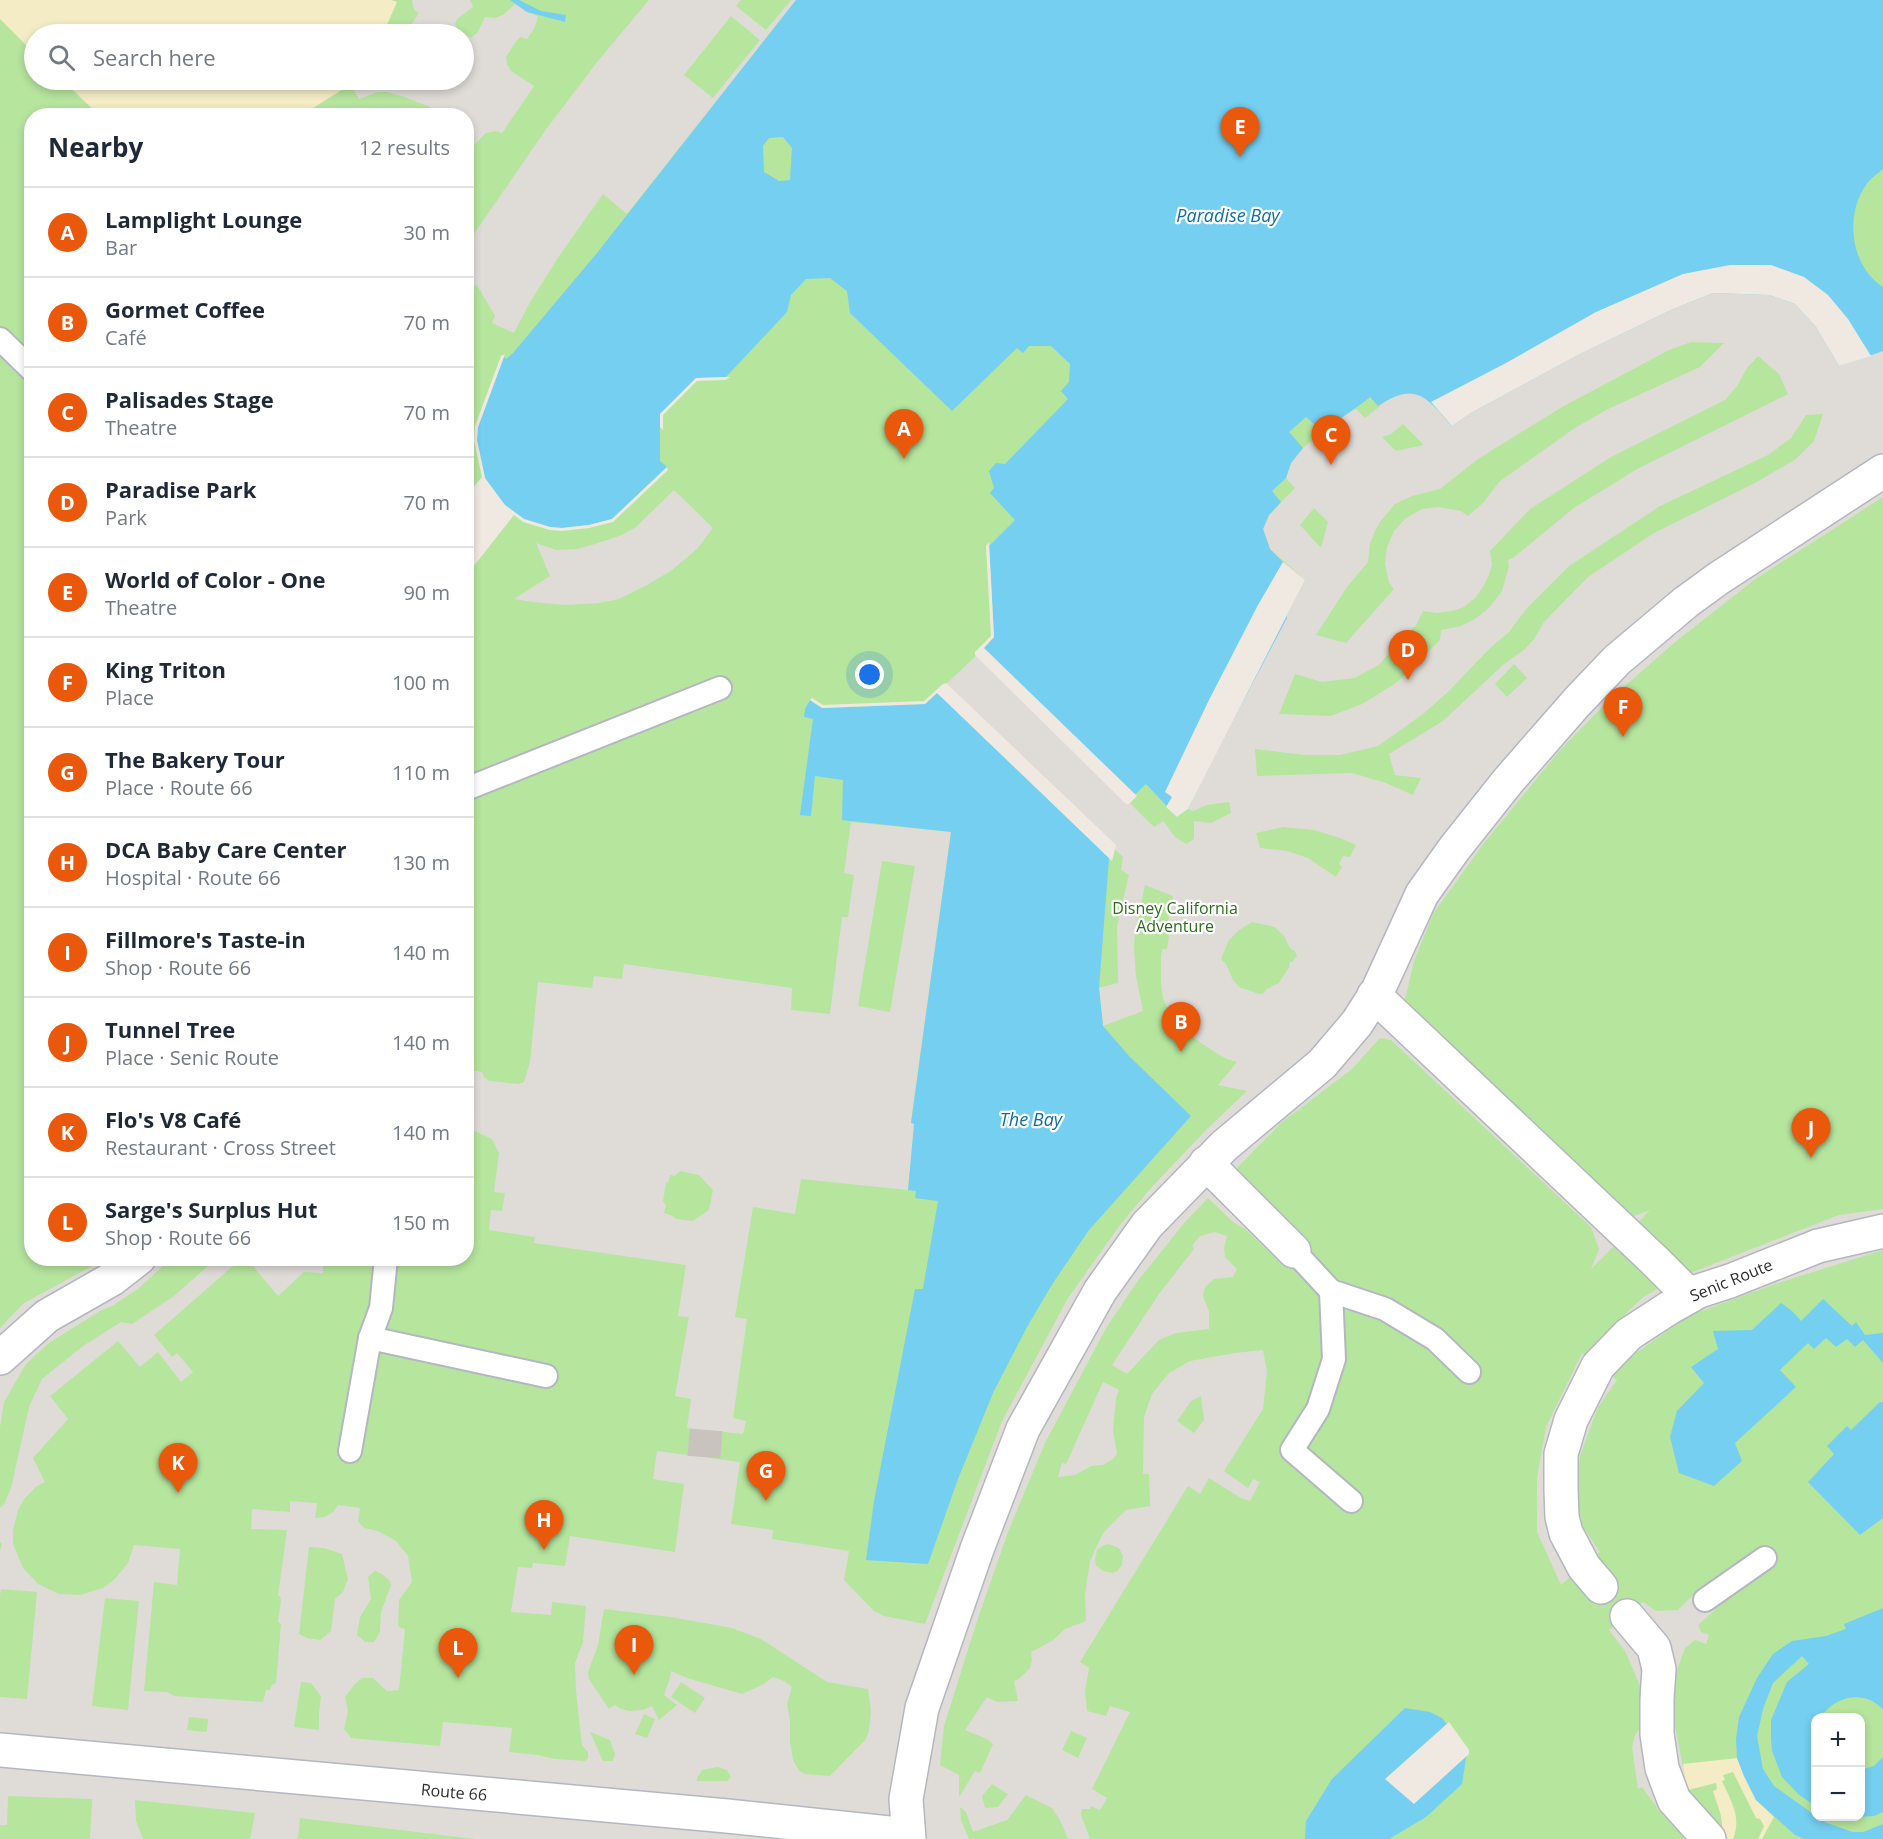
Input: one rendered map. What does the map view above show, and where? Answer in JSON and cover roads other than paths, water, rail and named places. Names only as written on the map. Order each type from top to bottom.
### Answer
[{"type":"street","points":[[908,1837],[906,1799],[922,1708],[977,1549],[1023,1429],[1100,1291],[1147,1225],[1206,1163],[1267,1108],[1322,1064],[1357,1023],[1378,990],[1422,894],[1454,849],[1508,781],[1617,660],[1686,602],[1719,578],[1883,471]]},
{"type":"street","points":[[1374,995],[1690,1296]]},
{"type":"street","points":[[1206,1163],[1294,1251]]},
{"type":"street","name":"Senic Route","points":[[1601,1587],[1584,1567],[1566,1533],[1562,1517],[1560,1454],[1571,1420],[1598,1366],[1629,1334],[1690,1296],[1818,1246],[1883,1231]]},
{"type":"street","points":[[0,1358],[47,1316],[112,1279],[129,1266]]},
{"type":"street","points":[[1627,1616],[1654,1648],[1659,1669],[1657,1734],[1662,1768],[1674,1800],[1709,1839]]},
{"type":"street","name":"Route 66","points":[[0,1750],[726,1816],[908,1837]]},
{"type":"lane","points":[[0,339],[24,362]]},
{"type":"lane","points":[[474,786],[720,688]]},
{"type":"lane","points":[[1294,1251],[1331,1291],[1385,1309],[1435,1339],[1469,1372]]},
{"type":"lane","points":[[350,1451],[370,1338],[381,1308],[385,1266]]},
{"type":"lane","points":[[1331,1291],[1334,1359],[1318,1409],[1292,1450],[1351,1501]]},
{"type":"lane","points":[[370,1338],[546,1376]]},
{"type":"lane","points":[[1706,1600],[1765,1558]]},
{"type":"water","points":[[510,0],[519,0],[541,11],[566,15],[565,22],[527,12]]},
{"type":"water","name":"Paradise Bay","points":[[796,0],[1883,0],[1883,169],[1868,183],[1859,197],[1853,226],[1854,240],[1864,267],[1883,287],[1883,351],[1839,366],[1816,327],[1795,304],[1769,295],[1713,293],[1671,310],[1578,355],[1471,413],[1452,426],[1428,401],[1412,394],[1402,394],[1378,406],[1370,397],[1322,431],[1306,417],[1289,432],[1303,448],[1291,463],[1286,478],[1272,491],[1281,502],[1269,515],[1263,529],[1270,549],[1283,562],[1287,618],[1188,809],[1177,817],[1146,784],[1128,801],[978,654],[994,637],[989,546],[1015,520],[990,493],[994,488],[989,471],[996,463],[1005,464],[1068,399],[1061,391],[1069,382],[1070,364],[1051,346],[1029,346],[1023,353],[1017,348],[952,411],[850,313],[847,291],[830,278],[806,279],[791,295],[787,312],[726,377],[696,378],[660,414],[660,461],[667,467],[612,519],[589,525],[562,528],[524,519],[513,511],[474,503],[474,492],[485,478],[477,440],[478,427],[504,357],[506,359],[597,253]],"holes":[[[783,137],[792,148],[790,180],[779,181],[764,172],[763,146],[769,138]]]},
{"type":"water","name":"The Bay","points":[[937,693],[1114,847],[1109,859],[1099,988],[1103,1026],[1129,1056],[1191,1116],[1089,1230],[1027,1327],[993,1393],[958,1479],[928,1564],[866,1560],[874,1501],[915,1289],[923,1289],[938,1201],[915,1198],[916,1191],[908,1190],[914,1124],[911,1123],[951,832],[842,820],[843,780],[815,776],[811,816],[800,815],[813,719],[804,717],[810,700],[822,708],[925,704]]},
{"type":"water","points":[[1823,1299],[1852,1326],[1856,1322],[1865,1335],[1883,1333],[1883,1363],[1863,1340],[1855,1347],[1847,1339],[1836,1347],[1826,1338],[1814,1349],[1808,1343],[1780,1370],[1796,1387],[1735,1443],[1742,1461],[1714,1486],[1679,1473],[1670,1437],[1677,1411],[1704,1383],[1691,1367],[1718,1349],[1713,1331],[1752,1330],[1781,1303],[1801,1321]]},
{"type":"water","points":[[1880,1402],[1883,1402],[1883,1518],[1860,1535],[1808,1482],[1834,1454],[1827,1446],[1847,1426],[1851,1430]]},
{"type":"water","points":[[1883,1608],[1883,1710],[1876,1703],[1859,1697],[1842,1700],[1824,1713],[1811,1713],[1811,1803],[1798,1794],[1782,1777],[1772,1751],[1771,1739],[1771,1720],[1787,1682],[1809,1664],[1802,1656],[1773,1683],[1763,1709],[1757,1736],[1763,1769],[1774,1786],[1811,1812],[1811,1821],[1824,1821],[1853,1832],[1863,1832],[1883,1824],[1883,1839],[1804,1839],[1795,1835],[1756,1800],[1737,1758],[1736,1739],[1739,1717],[1757,1678],[1773,1654],[1792,1641],[1826,1636],[1846,1629],[1844,1624]]},
{"type":"water","points":[[1405,1708],[1430,1712],[1442,1718],[1467,1752],[1462,1784],[1426,1817],[1389,1839],[1305,1839],[1306,1821],[1332,1779]]},
{"type":"water","points":[[1883,1757],[1883,1812],[1865,1817],[1865,1769],[1874,1766]]},
{"type":"tunnel","points":[[704,1457],[706,1430]]},
{"type":"place","name":"World of Color - One","points":[[1240,157]]},
{"type":"place","name":"Lamplight Lounge","points":[[904,459]]},
{"type":"place","name":"Palisades Stage","points":[[1331,465]]},
{"type":"place","name":"Paradise Park","points":[[1408,680]]},
{"type":"place","name":"King Triton","points":[[1623,737]]},
{"type":"place","name":"Gormet Coffee","points":[[1181,1052]]},
{"type":"place","name":"Tunnel Tree","points":[[1811,1158]]},
{"type":"place","name":"Flo's V8 Café","points":[[178,1493]]},
{"type":"place","name":"The Bakery Tour","points":[[766,1501]]},
{"type":"place","name":"DCA Baby Care Center","points":[[544,1550]]},
{"type":"place","name":"Fillmore's Taste-in","points":[[634,1675]]},
{"type":"place","name":"Sarge's Surplus Hut","points":[[458,1678]]},
{"type":"park label","name":"Disney California Adventure","points":[[1175,917]]}]
